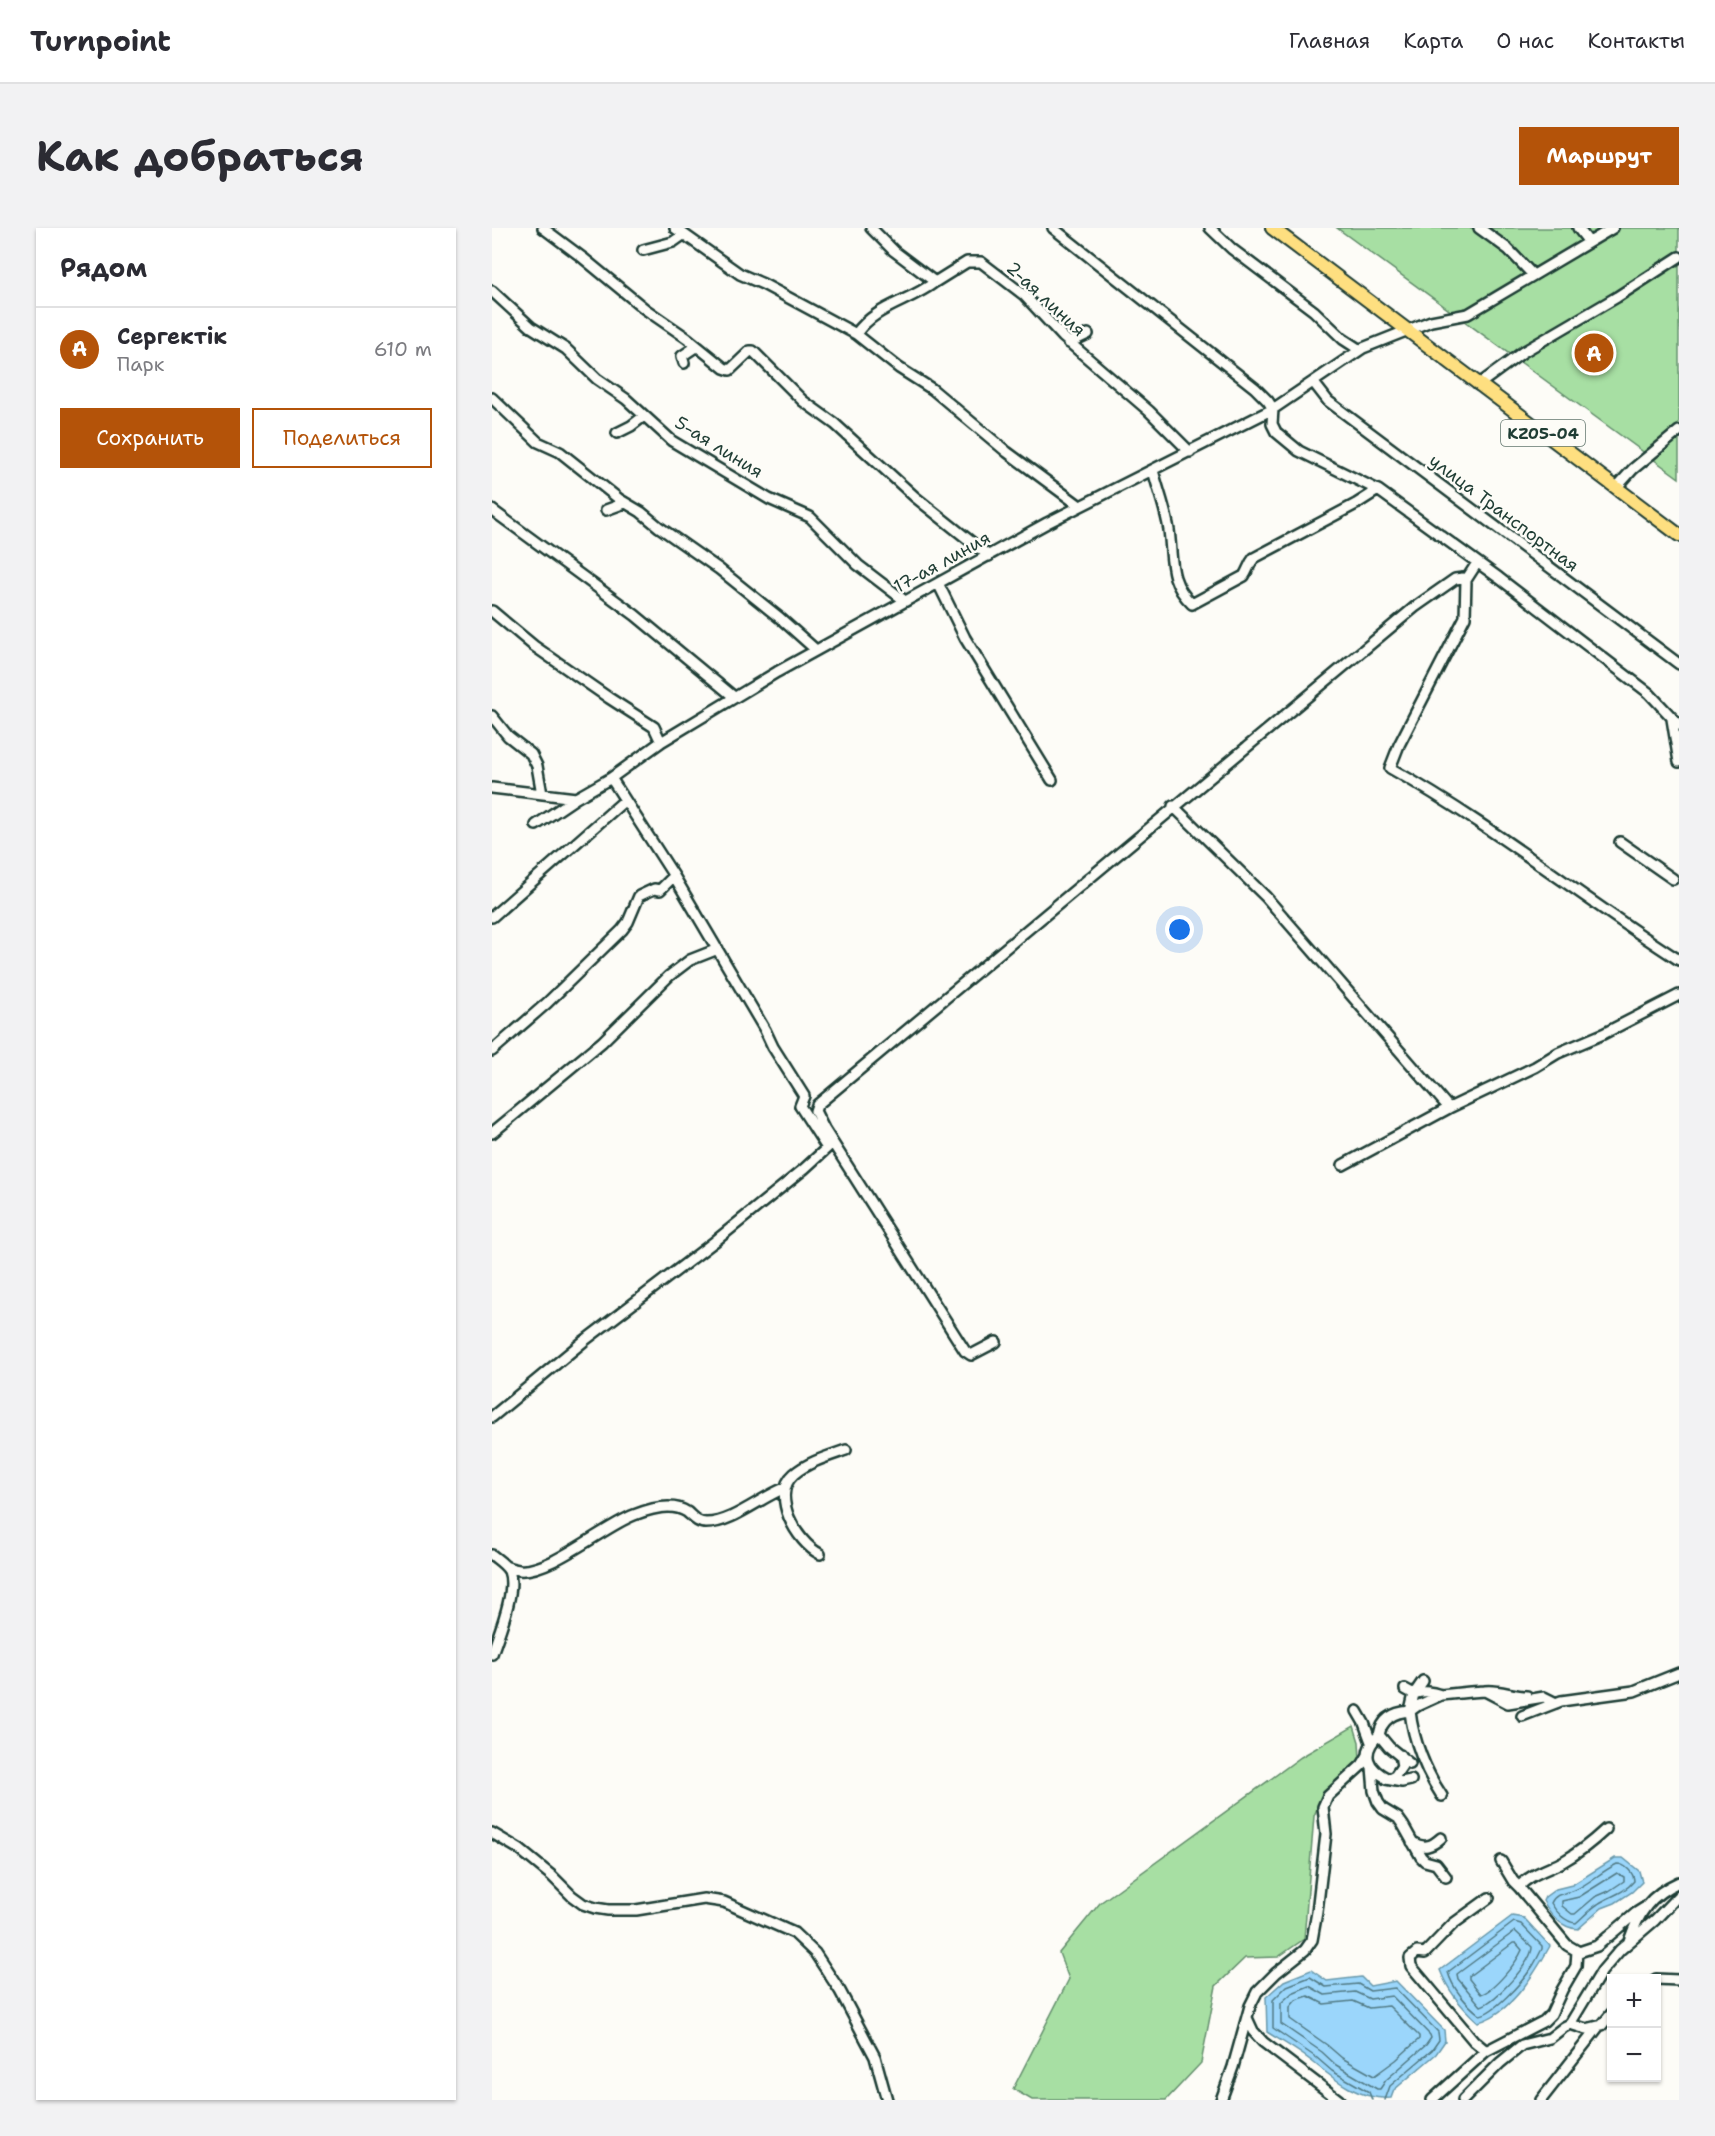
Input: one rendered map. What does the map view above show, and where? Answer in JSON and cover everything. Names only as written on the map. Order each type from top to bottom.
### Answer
[{"type":"main road","name":"KZ05-04","points":[[1272,228],[1679,535]]},
{"type":"street","points":[[543,228],[724,368],[730,370],[750,351],[753,351],[803,401],[835,424],[915,497],[989,556]]},
{"type":"street","points":[[675,228],[740,274],[856,334],[899,368],[932,389],[1007,452],[1080,506]]},
{"type":"street","points":[[871,228],[894,251],[935,282]]},
{"type":"street","points":[[1053,228],[1230,367],[1268,401],[1273,409],[1272,424],[1276,432],[1299,451],[1378,490],[1649,693],[1679,725]]},
{"type":"street","points":[[1210,228],[1232,249],[1314,311],[1343,339],[1360,350]]},
{"type":"street","points":[[1479,228],[1508,249],[1532,274]]},
{"type":"street","points":[[1578,228],[1588,241]]},
{"type":"street","name":"17-ая линия","points":[[536,825],[611,778],[661,742],[816,650],[1080,506],[1273,409],[1360,350],[1431,321],[1468,314],[1613,228]]},
{"type":"street","points":[[643,250],[673,242],[683,235]]},
{"type":"street","points":[[1478,385],[1523,352],[1617,297],[1679,257]]},
{"type":"street","name":"2-ая линия","points":[[856,334],[864,323],[879,312],[895,306],[967,262],[981,262],[1024,295],[1069,343],[1149,411],[1190,452]]},
{"type":"street","name":"5-ая линия","points":[[492,291],[531,327],[566,349],[597,380],[626,399],[672,441],[770,499],[810,517],[851,560],[905,601]]},
{"type":"street","points":[[1069,343],[1088,334]]},
{"type":"street","points":[[684,363],[682,356],[697,346]]},
{"type":"street","name":"улица Транспортная","points":[[1314,383],[1328,401],[1679,664]]},
{"type":"street","points":[[492,398],[538,442],[560,452],[625,503],[641,512],[741,586],[816,650]]},
{"type":"street","points":[[617,433],[644,416]]},
{"type":"street","points":[[1616,488],[1633,469],[1679,431]]},
{"type":"street","points":[[1153,470],[1169,528],[1173,574],[1183,595],[1192,604],[1244,576],[1249,563],[1254,558],[1378,490]]},
{"type":"street","points":[[606,510],[625,503]]},
{"type":"street","points":[[492,510],[635,615],[734,697]]},
{"type":"street","points":[[1477,563],[1466,580],[1465,616],[1399,745],[1390,768],[1421,785],[1508,842],[1679,960]]},
{"type":"street","points":[[996,1342],[971,1355],[965,1351],[824,1129],[815,1111],[817,1105],[1173,806],[1415,607],[1455,579],[1466,580]]},
{"type":"street","points":[[938,583],[965,638],[1052,780]]},
{"type":"street","points":[[492,611],[534,646],[654,727],[661,742]]},
{"type":"street","points":[[492,716],[508,736],[531,754],[537,766],[542,794]]},
{"type":"street","points":[[1671,717],[1679,762]]},
{"type":"street","points":[[492,1417],[584,1341],[714,1242],[827,1148],[800,1106],[804,1096],[674,876],[611,778]]},
{"type":"street","points":[[492,788],[576,798]]},
{"type":"street","points":[[492,917],[626,800]]},
{"type":"street","points":[[1173,806],[1266,897],[1449,1108]]},
{"type":"street","points":[[1620,842],[1677,877]]},
{"type":"street","points":[[492,1051],[622,930],[639,896],[654,889],[660,890],[674,876]]},
{"type":"street","points":[[492,1133],[602,1042],[683,965],[696,956],[718,949]]},
{"type":"street","points":[[1343,1165],[1449,1108],[1679,995]]},
{"type":"street","points":[[505,1566],[519,1570],[531,1569],[554,1560],[633,1515],[663,1507],[675,1507],[687,1512],[694,1520],[705,1523],[721,1520],[750,1508],[767,1496],[785,1488],[795,1473],[821,1459],[846,1450]]},
{"type":"street","points":[[785,1488],[788,1512],[796,1533],[806,1545],[820,1554]]},
{"type":"street","points":[[492,1555],[509,1571],[510,1590],[506,1616],[492,1654]]},
{"type":"street","points":[[1522,1716],[1556,1703],[1634,1691],[1679,1673]]},
{"type":"street","points":[[1423,1681],[1414,1694],[1410,1711],[1412,1725],[1434,1784],[1442,1796]]},
{"type":"street","points":[[1405,1689],[1414,1694],[1431,1692],[1441,1695]]},
{"type":"street","points":[[1221,2100],[1257,1992],[1305,1950],[1312,1940],[1326,1834],[1323,1807],[1328,1796],[1362,1765],[1368,1755],[1373,1726],[1399,1712],[1410,1711],[1441,1695],[1485,1691],[1508,1703],[1544,1697],[1556,1703]]},
{"type":"street","points":[[1357,1711],[1370,1739]]},
{"type":"street","points":[[1379,1735],[1387,1718]]},
{"type":"street","points":[[1370,1739],[1379,1735]]},
{"type":"street","points":[[1379,1735],[1389,1747],[1410,1764]]},
{"type":"street","points":[[1368,1755],[1372,1767],[1374,1791],[1383,1809],[1398,1818],[1425,1861],[1436,1864],[1446,1877]]},
{"type":"street","points":[[1373,1785],[1395,1776],[1402,1766],[1401,1755]]},
{"type":"street","points":[[1372,1767],[1377,1773],[1389,1779],[1402,1782],[1411,1780]]},
{"type":"street","points":[[1519,1887],[1525,1880],[1582,1850],[1605,1829]]},
{"type":"street","points":[[492,1833],[519,1849],[572,1896],[583,1904],[595,1908],[636,1910],[704,1899],[724,1902],[794,1933],[815,1953],[840,1991],[874,2057],[887,2100]]},
{"type":"street","points":[[1420,1850],[1441,1838]]},
{"type":"street","points":[[1501,1861],[1531,1904],[1567,1945],[1577,1951],[1597,1946],[1644,1908],[1656,1895],[1679,1882]]},
{"type":"street","points":[[1463,2100],[1500,2063],[1522,2046],[1550,2038],[1570,2024],[1602,1971],[1679,1895]]},
{"type":"street","points":[[1486,2051],[1474,2041],[1411,1966],[1410,1958],[1417,1952],[1425,1953],[1453,1924],[1489,1898]]},
{"type":"street","points":[[1628,1943],[1644,1908]]},
{"type":"street","points":[[1432,2100],[1486,2051],[1544,2021],[1551,2014],[1576,1966],[1577,1951]]},
{"type":"street","points":[[1661,1979],[1678,1981]]},
{"type":"street","points":[[1248,2018],[1253,2031],[1263,2042],[1339,2100]]},
{"type":"street","points":[[1542,2100],[1607,2018]]},
{"type":"street","points":[[1570,2024],[1586,2029],[1599,2026]]},
{"type":"green space","points":[[1337,228],[1679,228],[1679,478]]},
{"type":"green space","points":[[1354,1726],[1359,1742],[1360,1760],[1321,1799],[1314,1816],[1304,1939],[1278,1957],[1245,1958],[1216,1986],[1201,2063],[1166,2100],[1032,2100],[1013,2089],[1069,1979],[1059,1953],[1100,1903],[1301,1757]]},
{"type":"water","points":[[1615,1858],[1623,1858],[1639,1871],[1642,1882],[1632,1892],[1602,1908],[1578,1929],[1566,1926],[1557,1920],[1543,1901],[1545,1897],[1556,1889],[1572,1885]]},
{"type":"water","points":[[1512,1916],[1524,1918],[1550,1946],[1529,1980],[1511,2002],[1489,2018],[1478,2022],[1456,1998],[1440,1970]]},
{"type":"water","points":[[1311,1970],[1327,1981],[1361,1977],[1370,1986],[1396,1981],[1444,2030],[1445,2041],[1436,2054],[1394,2090],[1391,2098],[1369,2096],[1349,2088],[1303,2054],[1267,2032],[1266,1997],[1284,1981]]},
{"type":"place","name":"Сергектік","points":[[1594,353]]}]
